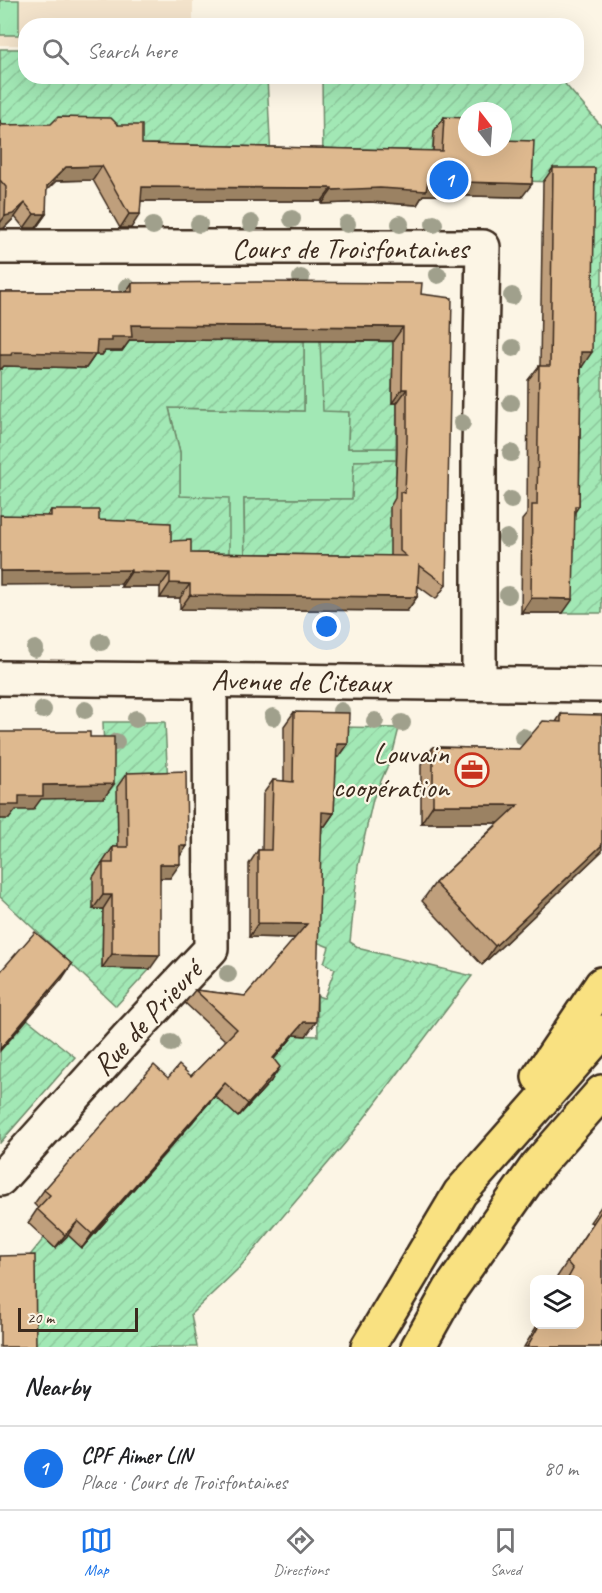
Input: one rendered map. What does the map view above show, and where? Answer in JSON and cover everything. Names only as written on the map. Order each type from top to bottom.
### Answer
[{"type":"main road","points":[[368,1347],[460,1192],[602,984]]},
{"type":"main road","points":[[460,1192],[602,1032]]},
{"type":"main road","points":[[417,1347],[450,1290],[537,1166],[602,1092]]},
{"type":"street","name":"Cours de Troisfontaines","points":[[0,246],[483,247],[479,452],[479,683]]},
{"type":"street","name":"Avenue de Citeaux","points":[[0,678],[602,685]]},
{"type":"street","name":"Rue de Prieuré","points":[[0,1179],[211,948],[210,681]]},
{"type":"shaded area","points":[[0,0],[193,0],[193,18],[18,18],[18,45],[0,45]]},
{"type":"green space","points":[[0,0],[19,0],[18,35],[0,35]]},
{"type":"green space","points":[[0,49],[18,49],[18,84],[267,84],[271,160],[0,139]]},
{"type":"green space","points":[[322,84],[565,84],[602,127],[602,613],[563,613],[571,367],[582,366],[584,183],[523,181],[472,156],[512,156],[512,102],[458,102],[458,148],[434,131],[432,153],[323,163]]},
{"type":"green space","points":[[121,339],[304,341],[304,411],[169,408],[180,452],[180,496],[229,498],[229,568],[0,524],[0,369],[3,357],[87,355],[102,351]]},
{"type":"green space","points":[[320,340],[349,412],[348,448],[396,448],[396,460],[354,461],[353,499],[244,499],[245,568],[229,568],[180,496],[180,452],[169,408],[304,411],[304,341]]},
{"type":"green space","points":[[320,340],[398,342],[392,378],[392,402],[397,403],[396,448],[348,448],[349,412],[323,411]]},
{"type":"green space","points":[[396,460],[395,569],[245,568],[244,499],[352,499],[354,461]]},
{"type":"green space","points":[[103,722],[165,722],[168,786],[118,861],[103,878],[93,909],[103,909],[102,968],[150,969],[116,1006],[0,897],[0,819],[9,819],[9,810],[33,799],[104,752]]},
{"type":"green space","points":[[339,727],[399,728],[392,756],[373,799],[358,866],[350,942],[361,949],[472,976],[346,1142],[239,1268],[191,1314],[197,1347],[26,1347],[19,1269],[44,1238],[55,1248],[68,1235],[82,1248],[193,1122],[210,1091],[238,1117],[271,1081],[263,1072],[294,1035],[318,1036],[317,996],[324,998],[335,969],[324,963],[329,947],[309,939],[311,865]]},
{"type":"green space","points":[[27,1019],[75,1057],[0,1143],[0,1050]]},
{"type":"building","points":[[58,117],[111,118],[118,125],[142,125],[142,144],[442,151],[444,117],[458,118],[458,156],[512,156],[512,140],[534,141],[532,184],[428,181],[426,191],[380,188],[332,190],[332,188],[142,187],[140,214],[129,214],[102,166],[66,167],[47,186],[46,214],[34,214],[25,203],[13,214],[5,216],[6,187],[0,180],[0,121],[3,125],[51,124]]},
{"type":"building","points":[[553,168],[595,168],[592,352],[581,352],[579,506],[575,506],[573,599],[531,598],[532,505],[537,505],[539,366],[550,366]]},
{"type":"building","points":[[132,283],[422,283],[421,294],[452,298],[446,585],[419,565],[417,597],[190,595],[190,584],[170,583],[170,573],[131,572],[131,570],[0,571],[0,515],[51,516],[51,510],[99,510],[99,520],[171,523],[171,541],[191,540],[191,553],[406,556],[400,551],[400,492],[405,493],[407,439],[407,389],[402,389],[403,327],[131,325],[132,337],[112,337],[112,341],[97,341],[96,354],[12,352],[11,355],[0,355],[0,292],[132,292]]},
{"type":"building","points":[[294,712],[349,713],[348,744],[337,744],[334,813],[322,812],[316,1022],[304,1022],[273,1058],[280,1067],[248,1104],[225,1083],[92,1234],[78,1221],[65,1235],[37,1209],[50,1195],[44,1190],[154,1065],[168,1078],[179,1065],[191,1076],[237,1029],[195,990],[245,996],[307,924],[258,923],[258,850],[271,850],[273,780],[293,782]]},
{"type":"building","points":[[561,714],[602,715],[602,845],[495,946],[435,883],[518,805],[433,805],[433,747],[519,749],[543,721],[561,722]]},
{"type":"building","points":[[0,732],[90,732],[90,737],[114,737],[114,784],[43,785],[43,796],[19,796],[19,805],[0,805]]},
{"type":"building","points":[[186,771],[187,846],[180,846],[180,864],[160,864],[160,955],[112,954],[112,895],[103,895],[103,863],[113,863],[113,847],[128,847],[127,773]]},
{"type":"building","points":[[35,932],[72,964],[0,1049],[0,972]]},
{"type":"building","points":[[602,1210],[602,1347],[527,1347],[537,1329],[584,1329],[584,1275],[570,1275],[573,1269],[567,1262]]},
{"type":"building","points":[[35,1255],[36,1347],[0,1347],[0,1256]]},
{"type":"place","name":"CPF Aimer LlN","points":[[449,180]]},
{"type":"place","name":"Louvain coopération","points":[[472,770]]}]
